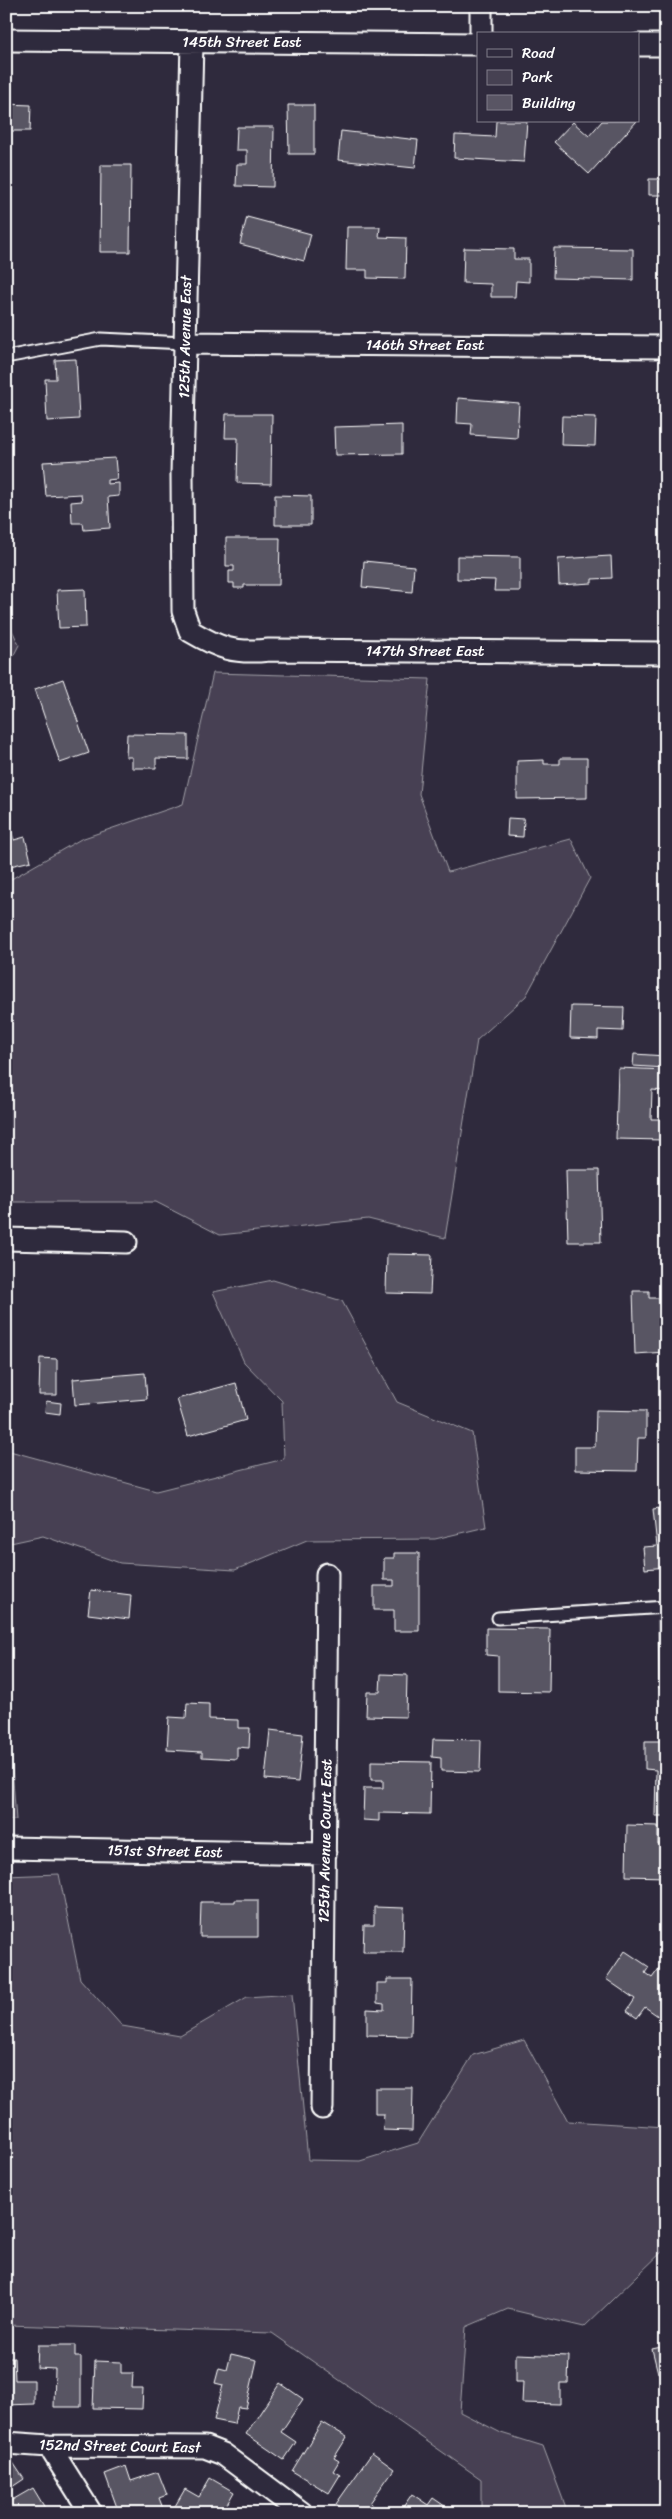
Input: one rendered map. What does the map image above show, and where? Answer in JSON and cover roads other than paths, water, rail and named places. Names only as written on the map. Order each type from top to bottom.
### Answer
[{"type":"street","points":[[481,6],[481,32]]},
{"type":"street","name":"145th Street East","points":[[6,40],[477,44]]},
{"type":"street","name":"125th Avenue East","points":[[190,631],[183,611],[182,474],[192,42]]},
{"type":"street","points":[[640,45],[666,45]]},
{"type":"street","name":"146th Street East","points":[[185,343],[666,347]]},
{"type":"street","name":"147th Street East","points":[[190,631],[218,647],[232,651],[252,652],[279,650],[666,653]]},
{"type":"street","points":[[6,1239],[126,1242]]},
{"type":"street","name":"125th Avenue Court East","points":[[322,2108],[327,1574]]},
{"type":"street","name":"151st Street East","points":[[6,1848],[325,1854]]},
{"type":"street","name":"152nd Street Court East","points":[[6,2443],[49,2446],[205,2447],[224,2454],[302,2513]]},
{"type":"street","points":[[49,2446],[91,2513]]},
{"type":"lane","points":[[6,357],[101,339],[185,343]]},
{"type":"lane","points":[[498,1618],[666,1607]]}]
